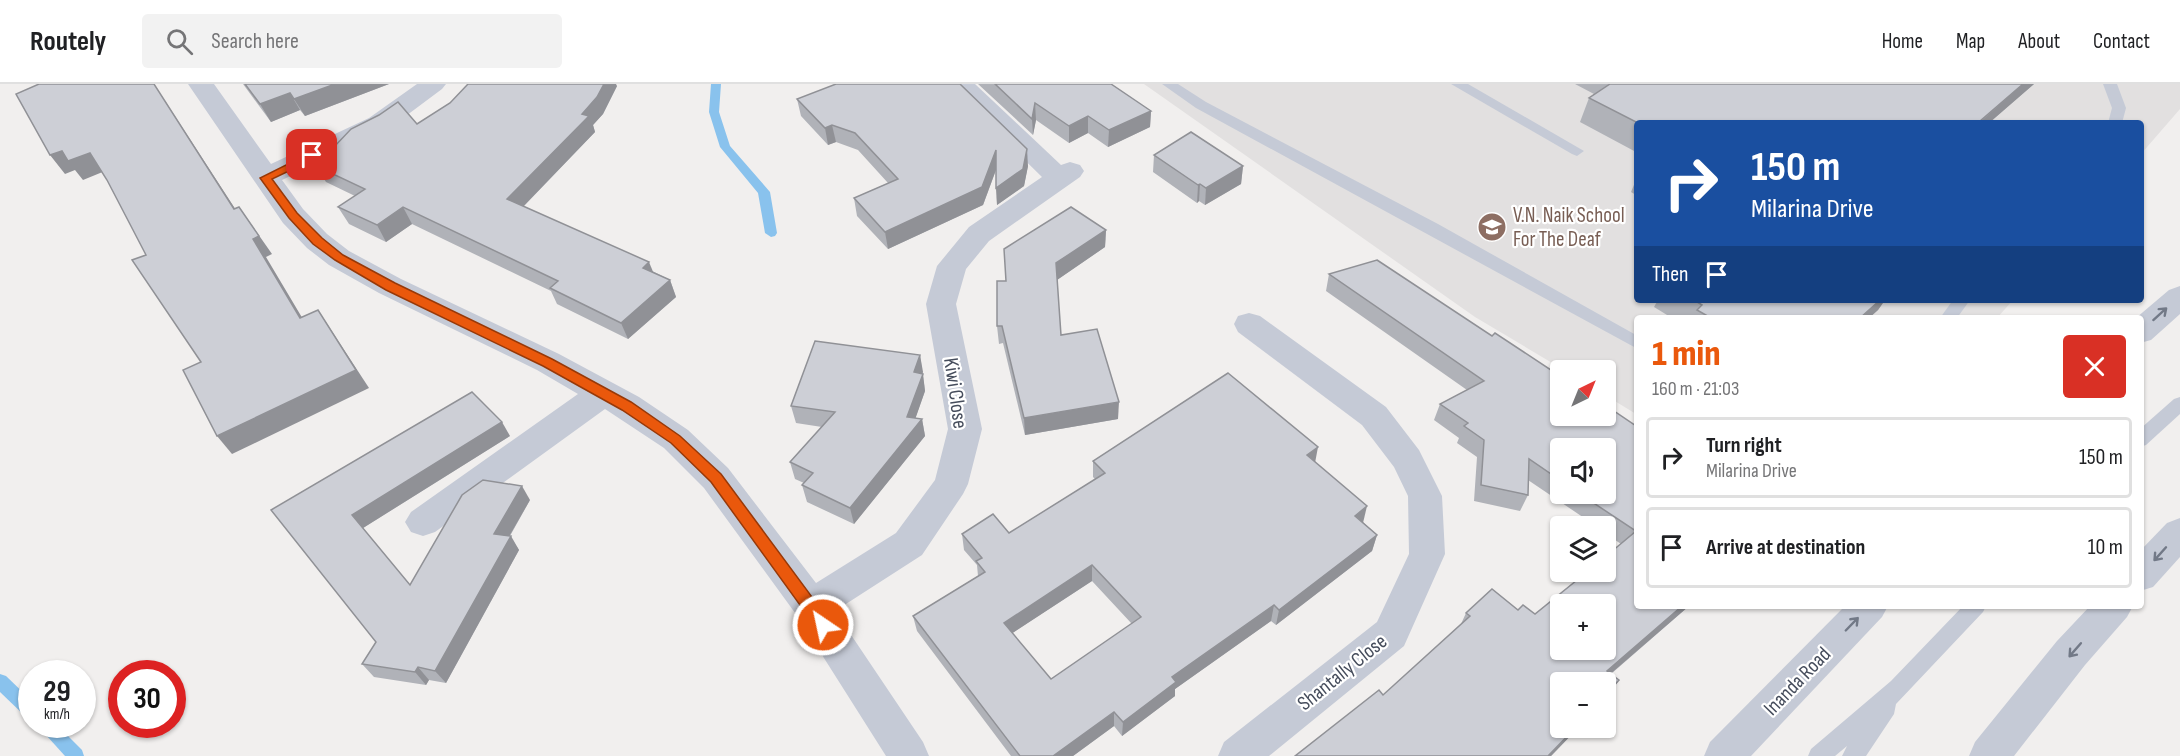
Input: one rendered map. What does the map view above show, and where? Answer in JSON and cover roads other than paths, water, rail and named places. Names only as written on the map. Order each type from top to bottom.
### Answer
[{"type":"street","points":[[201,84],[293,216],[317,241],[339,258],[390,286],[548,362],[627,406],[676,440],[716,478],[811,606],[909,756]]},
{"type":"street","points":[[266,178],[378,123],[433,84]]},
{"type":"street","name":"Kiwi Close","points":[[811,606],[909,544],[951,484],[965,429],[941,304],[952,266],[979,234],[1064,174],[960,84]]},
{"type":"street","points":[[2144,328],[2180,297]]},
{"type":"street","name":"Shantally Close","points":[[1238,756],[1391,634],[1427,554],[1425,496],[1407,459],[1374,416],[1249,324]]},
{"type":"street","points":[[423,522],[603,393]]},
{"type":"street","points":[[2144,572],[2180,533]]},
{"type":"street","name":"Inanda Road","points":[[1724,756],[1866,609]]},
{"type":"street","points":[[1989,756],[2071,653],[2111,609]]},
{"type":"lane","points":[[1169,84],[1201,105],[1432,228],[1634,341]]},
{"type":"lane","points":[[1458,84],[1577,151]]},
{"type":"lane","points":[[2109,84],[2120,108],[2116,120]]},
{"type":"lane","points":[[1950,315],[1960,303]]},
{"type":"lane","points":[[2144,436],[2180,404]]},
{"type":"lane","points":[[1819,756],[1899,688],[1973,609]]},
{"type":"lane","points":[[1853,756],[1899,688]]},
{"type":"waterway","points":[[716,84],[714,112],[725,147],[764,192],[771,233]]},
{"type":"waterway","points":[[0,681],[18,698]]},
{"type":"waterway","points":[[58,738],[76,756]]},
{"type":"place","name":"V.N. Naik School For The Deaf","points":[[1492,227]]}]
